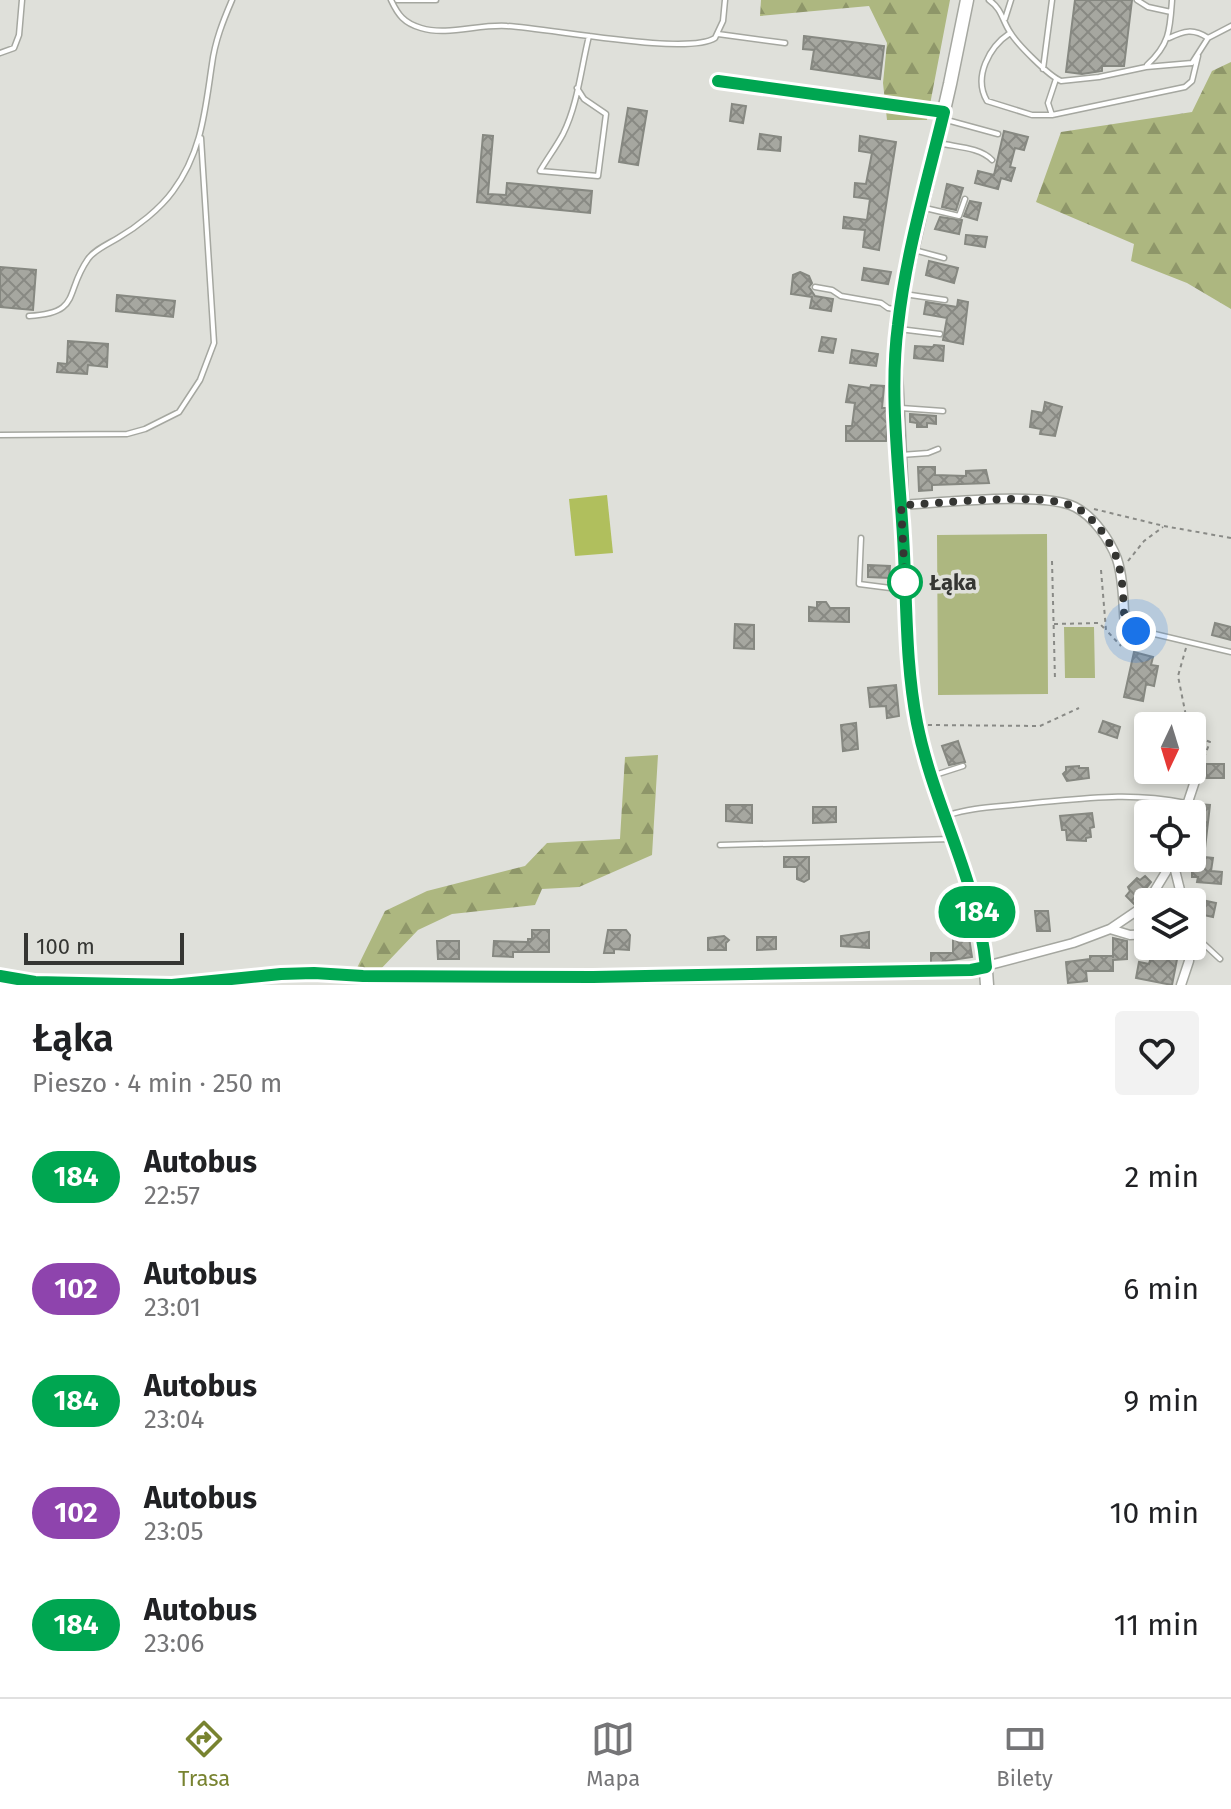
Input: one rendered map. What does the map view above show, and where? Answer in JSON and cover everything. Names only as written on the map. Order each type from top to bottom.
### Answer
[{"type":"main road","points":[[967,0],[899,310],[897,408],[914,709],[932,776],[974,899],[983,939],[987,985]]},
{"type":"street","points":[[718,81],[943,115]]},
{"type":"street","points":[[901,505],[1010,500],[1073,506],[1099,528],[1111,547],[1121,577],[1125,627]]},
{"type":"street","points":[[0,976],[35,982],[87,984],[208,984],[303,973],[593,977],[971,970],[1073,943],[1110,929],[1138,910],[1166,872]]},
{"type":"street","points":[[1110,929],[1134,935]]},
{"type":"street","points":[[1181,985],[1189,960]]},
{"type":"lane","points":[[0,53],[14,48],[19,35],[22,0]]},
{"type":"lane","points":[[0,435],[127,434],[145,429],[179,412],[204,372],[214,343],[201,138],[212,62],[220,28],[232,0]]},
{"type":"lane","points":[[391,0],[399,18],[421,28],[516,26],[660,43],[703,44],[718,34],[725,0]]},
{"type":"lane","points":[[397,0],[436,0]]},
{"type":"lane","points":[[989,0],[997,5],[1010,33],[1056,79],[1069,82],[1146,67],[1192,63],[1198,56]]},
{"type":"lane","points":[[1005,19],[1011,0]]},
{"type":"lane","points":[[1043,69],[1052,0]]},
{"type":"lane","points":[[1137,0],[1148,7],[1171,13]]},
{"type":"lane","points":[[1146,67],[1169,38],[1172,0]]},
{"type":"lane","points":[[1010,33],[1000,39],[989,55],[982,78],[982,93],[987,101],[1010,109],[1032,115],[1052,115],[1185,87],[1192,81],[1201,46],[1219,30],[1231,26]]},
{"type":"lane","points":[[1169,38],[1187,30],[1200,32],[1208,38]]},
{"type":"lane","points":[[718,34],[785,43]]},
{"type":"lane","points":[[577,88],[584,99],[606,114],[598,176],[540,171],[564,132],[590,36]]},
{"type":"lane","points":[[1052,115],[1048,103],[1056,79]]},
{"type":"lane","points":[[943,115],[998,134]]},
{"type":"lane","points":[[29,316],[51,315],[68,305],[89,257],[120,237],[171,194],[192,160],[201,138]]},
{"type":"lane","points":[[936,142],[980,152],[992,160]]},
{"type":"lane","points":[[922,207],[959,216],[965,199]]},
{"type":"lane","points":[[912,249],[944,258]]},
{"type":"lane","points":[[815,287],[899,310]]},
{"type":"lane","points":[[902,294],[945,300]]},
{"type":"lane","points":[[897,329],[940,334]]},
{"type":"lane","points":[[897,408],[943,411]]},
{"type":"lane","points":[[899,455],[928,453],[938,449]]},
{"type":"lane","points":[[861,538],[859,584],[906,590]]},
{"type":"lane","points":[[1125,627],[1231,652]]},
{"type":"lane","points":[[932,776],[963,766]]},
{"type":"lane","points":[[946,815],[991,807],[1117,796],[1148,796],[1168,800]]},
{"type":"lane","points":[[720,845],[954,839]]},
{"type":"lane","points":[[1206,946],[1220,959]]},
{"type":"path","points":[[1073,506],[1231,538]]},
{"type":"path","points":[[1121,577],[1128,559],[1144,541],[1164,526]]},
{"type":"path","points":[[1052,561],[1055,680]]},
{"type":"path","points":[[1101,570],[1106,630]]},
{"type":"path","points":[[1054,624],[1099,623],[1121,646]]},
{"type":"path","points":[[1185,712],[1178,676],[1187,643]]},
{"type":"path","points":[[924,726],[1040,726],[1079,708]]},
{"type":"green space","points":[[761,0],[950,0],[927,120],[887,120],[883,83],[887,43],[869,6],[760,16]]},
{"type":"green space","points":[[1231,62],[1231,309],[1187,283],[1131,261],[1134,244],[1036,202],[1061,132],[1192,112],[1212,71]]},
{"type":"green space","points":[[1047,534],[1048,694],[938,695],[937,535]]},
{"type":"green space","points":[[1064,627],[1094,627],[1095,678],[1065,678]]},
{"type":"green space","points":[[658,755],[652,855],[579,887],[542,889],[535,905],[452,914],[418,930],[377,973],[356,970],[385,911],[427,891],[525,866],[547,843],[620,839],[625,757]]},
{"type":"shaded area","points":[[607,495],[613,553],[575,556],[569,499]]},
{"type":"building","points":[[1075,0],[1132,0],[1124,66],[1102,66],[1102,71],[1082,74],[1066,72]]},
{"type":"building","points":[[804,36],[884,46],[880,79],[811,69],[814,50],[803,49]]},
{"type":"building","points":[[732,104],[746,106],[743,123],[730,121]]},
{"type":"building","points":[[628,108],[647,111],[638,165],[619,162]]},
{"type":"building","points":[[1004,131],[1028,137],[1024,150],[1015,148],[1010,167],[1015,168],[1011,181],[1001,178],[998,189],[975,183],[978,171],[994,175]]},
{"type":"building","points":[[760,134],[781,137],[780,151],[758,149]]},
{"type":"building","points":[[483,135],[493,136],[488,194],[506,195],[507,183],[592,191],[590,213],[477,202]]},
{"type":"building","points":[[860,136],[896,142],[879,250],[863,247],[865,230],[843,228],[844,217],[867,220],[870,199],[854,197],[855,183],[866,184],[872,153],[859,151]]},
{"type":"building","points":[[947,184],[963,188],[956,210],[942,207]]},
{"type":"building","points":[[970,201],[981,203],[977,220],[964,216]]},
{"type":"building","points":[[940,217],[962,220],[959,234],[935,229]]},
{"type":"building","points":[[966,235],[987,237],[985,247],[965,244]]},
{"type":"building","points":[[929,261],[958,268],[954,283],[926,275]]},
{"type":"building","points":[[0,267],[36,270],[33,310],[0,307]]},
{"type":"building","points":[[864,268],[891,272],[888,284],[862,280]]},
{"type":"building","points":[[800,272],[809,276],[812,283],[809,287],[815,296],[833,299],[831,311],[810,308],[812,297],[791,294],[793,275]]},
{"type":"building","points":[[117,295],[175,301],[173,317],[116,311]]},
{"type":"building","points":[[958,300],[968,302],[963,344],[943,340],[947,318],[924,314],[926,302],[957,307]]},
{"type":"building","points":[[822,337],[836,339],[833,353],[819,351]]},
{"type":"building","points":[[68,341],[108,344],[107,367],[88,365],[87,374],[57,372],[58,363],[67,364]]},
{"type":"building","points":[[915,346],[944,346],[943,361],[914,358]]},
{"type":"building","points":[[852,350],[878,354],[876,366],[850,363]]},
{"type":"building","points":[[849,385],[884,386],[882,408],[889,408],[886,441],[846,441],[846,426],[852,426],[855,403],[846,402]]},
{"type":"building","points":[[1045,402],[1062,407],[1055,436],[1040,434],[1041,429],[1030,427],[1032,411],[1043,413]]},
{"type":"building","points":[[910,414],[936,416],[936,424],[917,427],[917,423],[910,422]]},
{"type":"building","points":[[918,467],[935,467],[935,475],[966,476],[966,471],[986,470],[989,483],[932,485],[932,490],[919,491]]},
{"type":"building","points":[[868,565],[890,566],[889,578],[868,577]]},
{"type":"building","points":[[817,602],[826,602],[830,608],[849,608],[849,622],[809,621],[809,607],[817,608]]},
{"type":"building","points":[[1215,623],[1231,627],[1231,640],[1212,635]]},
{"type":"building","points":[[735,624],[754,625],[754,649],[734,648]]},
{"type":"building","points":[[1134,652],[1153,657],[1151,665],[1158,666],[1154,686],[1146,684],[1143,701],[1124,697]]},
{"type":"building","points":[[896,685],[899,716],[887,718],[886,706],[870,707],[868,688]]},
{"type":"building","points":[[1103,721],[1120,727],[1117,738],[1099,732]]},
{"type":"building","points":[[856,723],[858,749],[843,751],[841,725]]},
{"type":"building","points":[[958,741],[965,762],[949,765],[942,746]]},
{"type":"building","points":[[1206,764],[1224,764],[1224,778],[1206,778]]},
{"type":"building","points":[[1066,767],[1088,768],[1089,778],[1067,781],[1063,774]]},
{"type":"building","points":[[726,805],[752,805],[752,823],[726,821]]},
{"type":"building","points":[[1206,805],[1210,805],[1206,840]]},
{"type":"building","points":[[813,807],[836,807],[836,822],[813,823]]},
{"type":"building","points":[[1092,813],[1094,827],[1090,828],[1091,837],[1086,841],[1067,840],[1060,816]]},
{"type":"building","points":[[784,857],[809,857],[809,879],[804,882],[797,879],[797,867],[784,867]]},
{"type":"building","points":[[1206,857],[1213,858],[1211,871],[1222,872],[1221,884],[1197,882],[1198,877],[1192,877],[1192,872],[1206,872]]},
{"type":"building","points":[[1145,876],[1151,882],[1146,888],[1134,888],[1134,904],[1126,896],[1130,891],[1128,887],[1137,878],[1140,880]]},
{"type":"building","points":[[1206,901],[1216,903],[1213,917],[1206,916]]},
{"type":"building","points":[[1035,911],[1048,911],[1050,931],[1037,931]]},
{"type":"building","points":[[532,930],[549,930],[549,952],[513,952],[513,957],[493,956],[494,941],[528,942],[532,939]]},
{"type":"building","points":[[608,930],[626,930],[630,935],[629,950],[614,949],[614,953],[604,953]]},
{"type":"building","points":[[968,931],[972,957],[931,964],[931,953],[953,953],[953,933]]},
{"type":"building","points":[[869,932],[869,948],[841,946],[841,936]]},
{"type":"building","points":[[724,936],[729,940],[726,950],[708,950],[708,938]]},
{"type":"building","points":[[757,937],[776,937],[776,949],[757,950]]},
{"type":"building","points":[[1113,938],[1127,941],[1127,959],[1113,960],[1113,971],[1086,971],[1087,981],[1068,983],[1066,962],[1090,959],[1090,956],[1113,956]]},
{"type":"building","points":[[437,941],[459,941],[459,959],[438,959]]},
{"type":"building","points":[[1150,960],[1177,960],[1172,985],[1136,978],[1139,962],[1149,964]]},
{"type":"bus line","name":"184","points":[[0,976],[35,982],[172,985],[314,973],[593,977],[971,970],[986,967],[970,884],[932,776],[914,709],[901,505],[897,329],[902,294],[944,112],[718,81]]},
{"type":"place","name":"Łąka","points":[[905,582]]},
{"type":"route","points":[[905,582],[901,505],[1010,500],[1073,506],[1099,528],[1111,547],[1121,577],[1125,627],[1136,631]]}]
